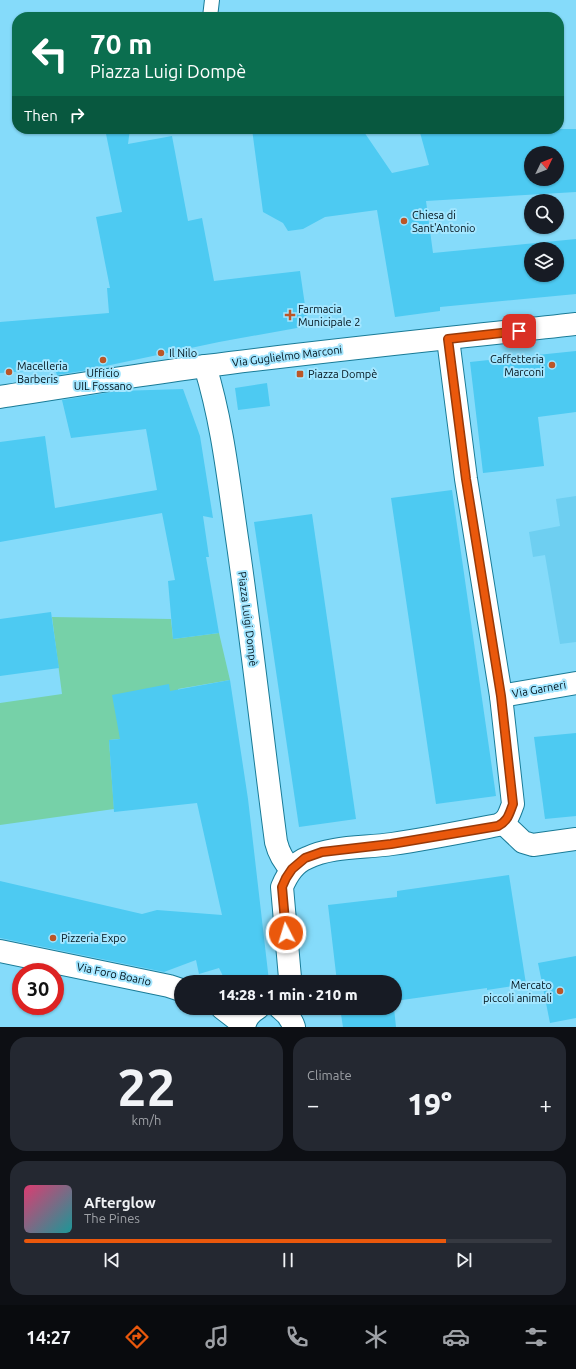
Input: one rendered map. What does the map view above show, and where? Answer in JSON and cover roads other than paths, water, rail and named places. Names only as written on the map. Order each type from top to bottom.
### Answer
[{"type":"street","name":"Via Guglielmo Marconi","points":[[0,397],[205,366],[405,342],[448,339],[576,324]]},
{"type":"street","points":[[290,975],[282,887],[292,869],[305,858],[322,852],[391,844],[498,826],[508,818],[513,804],[501,696],[466,479],[448,339]]},
{"type":"street","name":"Piazza Luigi Dompè","points":[[205,366],[214,395],[223,438],[276,842],[278,852],[282,860],[292,869]]},
{"type":"street","name":"Via Garneri","points":[[501,696],[576,683]]},
{"type":"street","points":[[503,823],[523,842],[533,845],[576,839]]},
{"type":"street","name":"Via Foro Boario","points":[[0,951],[174,988]]},
{"type":"street","points":[[231,1015],[244,1026],[250,1015]]},
{"type":"street","points":[[288,1015],[294,1027]]},
{"type":"lane","points":[[211,12],[212,0]]},
{"type":"place","name":"Chiesa di Sant'Antonio","points":[[404,221]]},
{"type":"place","name":"Farmacia Municipale 2","points":[[290,315]]},
{"type":"place","name":"Il Nilo","points":[[161,353]]},
{"type":"place","name":"Ufficio UIL Fossano","points":[[103,360]]},
{"type":"place","name":"Caffetteria Marconi","points":[[552,365]]},
{"type":"place","name":"Macelleria Barberis","points":[[9,372]]},
{"type":"place","name":"Piazza Dompè","points":[[300,374]]},
{"type":"place","name":"Pizzeria Expo","points":[[53,938]]},
{"type":"place","name":"Mercato piccoli animali","points":[[560,991]]}]
